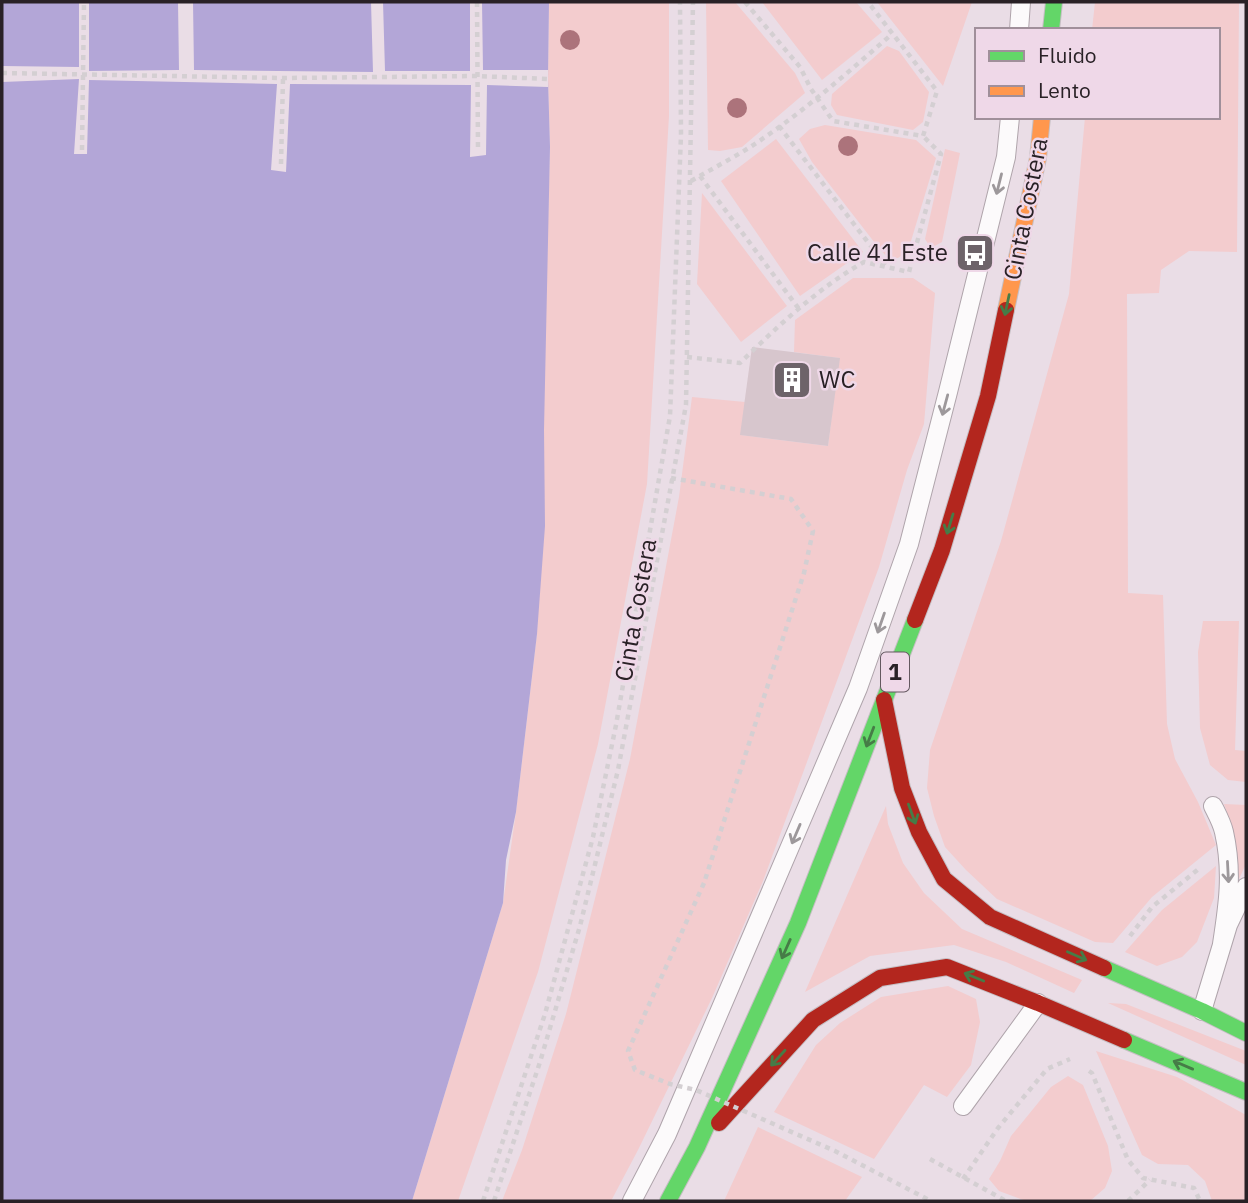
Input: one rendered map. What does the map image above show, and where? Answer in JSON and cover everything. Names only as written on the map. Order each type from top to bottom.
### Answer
[{"type":"highway","points":[[1051,28],[1054,2]]},
{"type":"highway","name":"Cinta Costera","points":[[668,1201],[697,1147],[798,923],[942,550],[988,396],[1038,158],[1042,119]]},
{"type":"highway","points":[[884,700],[902,788],[919,832],[944,879],[990,917],[1246,1033]]},
{"type":"highway","points":[[697,1147],[813,1020],[880,978],[947,967],[1246,1092]]},
{"type":"lane","points":[[1019,28],[1021,2]]},
{"type":"lane","points":[[632,1201],[667,1134],[853,701],[909,544],[1006,157],[1010,119]]},
{"type":"lane","points":[[1213,806],[1223,829],[1230,895],[1222,944]]},
{"type":"lane","points":[[1202,1011],[1228,925],[1246,887]]},
{"type":"lane","points":[[963,1106],[1038,1003]]},
{"type":"path","points":[[477,2],[478,151]]},
{"type":"path","name":"Cinta Costera","points":[[484,1201],[545,1014],[593,837],[616,725],[670,416],[681,135],[680,2]]},
{"type":"path","points":[[494,1201],[540,1062],[609,809],[686,405],[694,2]]},
{"type":"path","points":[[687,357],[740,363],[778,326],[847,272],[864,262],[909,272],[941,154],[923,136],[833,121],[800,68],[745,2]]},
{"type":"path","points":[[868,2],[937,91],[923,136]]},
{"type":"path","points":[[82,150],[84,3]]},
{"type":"path","points":[[690,181],[748,148],[779,126],[893,34]]},
{"type":"path","points":[[2,73],[283,78],[477,76],[548,79]]},
{"type":"path","points":[[281,164],[283,78]]},
{"type":"path","points":[[779,126],[886,267]]},
{"type":"path","points":[[700,176],[799,310]]},
{"type":"path","points":[[671,478],[791,499],[813,531],[804,573],[704,883],[628,1051],[635,1070],[670,1084],[696,1090],[822,1145],[931,1201]]},
{"type":"path","points":[[1105,968],[1152,907],[1226,848]]},
{"type":"path","points":[[963,1179],[998,1128],[1047,1069],[1072,1058]]},
{"type":"path","points":[[1082,1066],[1092,1073],[1128,1160],[1143,1178],[1194,1188],[1200,1201]]},
{"type":"path","points":[[930,1159],[1006,1201]]},
{"type":"path","points":[[1128,1201],[1150,1179]]},
{"type":"shaded area","points":[[2,2],[549,2],[550,147],[544,430],[545,526],[537,634],[516,812],[506,860],[503,903],[412,1201],[2,1201]]},
{"type":"shaded area","points":[[549,2],[669,2],[669,116],[647,484],[598,744],[538,972],[458,1201],[412,1201],[503,903],[537,634],[550,147]]},
{"type":"shaded area","points":[[706,2],[735,2],[795,73],[805,93],[742,147],[720,151],[708,150]]},
{"type":"shaded area","points":[[762,2],[856,2],[882,32],[822,80]]},
{"type":"shaded area","points":[[877,2],[972,2],[943,86]]},
{"type":"shaded area","points":[[1095,2],[1239,2],[1237,252],[1189,251],[1161,270],[1159,293],[1127,294],[1128,593],[1163,595],[1167,724],[1175,759],[1198,802],[1216,845],[1152,897],[1113,943],[1095,942],[997,899],[945,847],[927,788],[930,750],[1001,541],[1069,294],[1085,119],[1220,119],[1220,28],[1092,28]]},
{"type":"shaded area","points":[[887,46],[899,51],[929,92],[923,122],[913,130],[837,115],[831,105],[832,94]]},
{"type":"shaded area","points":[[825,125],[916,140],[936,158],[908,251],[898,258],[887,257],[878,247],[812,162],[799,139],[810,129]]},
{"type":"shaded area","points":[[776,139],[863,252],[800,296],[721,181]]},
{"type":"shaded area","points":[[945,149],[960,153],[942,242],[931,248],[925,239]]},
{"type":"shaded area","points":[[702,193],[787,306],[741,342],[697,284]]},
{"type":"shaded area","points":[[853,278],[913,278],[935,293],[924,424],[907,470],[879,567],[763,881],[712,998],[611,1201],[502,1201],[522,1150],[566,1014],[630,759],[679,497],[692,397],[745,402],[741,435],[828,446],[839,358],[794,352],[795,320]]},
{"type":"shaded area","points":[[1203,621],[1239,621],[1235,750],[1246,751],[1246,782],[1228,780],[1210,765],[1200,728],[1198,652]]},
{"type":"shaded area","points":[[1224,804],[1246,805],[1246,864],[1239,879],[1234,833]]},
{"type":"shaded area","points":[[886,806],[888,824],[903,863],[924,893],[962,929],[1082,980],[1074,993],[1006,962],[954,945],[870,956],[805,992]]},
{"type":"shaded area","points":[[1216,866],[1214,898],[1197,942],[1182,957],[1157,966],[1125,952],[1162,910]]},
{"type":"shaded area","points":[[948,986],[976,999],[980,1022],[971,1065],[947,1097],[924,1085],[874,1159],[774,1112],[816,1045],[840,1023],[881,997]]},
{"type":"shaded area","points":[[1108,1003],[1126,1004],[1246,1051],[1246,1065]]},
{"type":"shaded area","points":[[1096,1051],[1177,1077],[1246,1115],[1246,1201],[1212,1201],[1205,1181],[1188,1165],[1158,1164],[1142,1155]]},
{"type":"shaded area","points":[[1068,1076],[1083,1085],[1108,1146],[1112,1171],[1105,1188],[1090,1201],[1026,1201],[999,1191],[989,1179],[1011,1136],[1051,1087]]},
{"type":"shaded area","points":[[758,1127],[862,1177],[845,1201],[724,1201]]},
{"type":"pier","points":[[79,2],[89,2],[89,71],[179,70],[178,2],[193,2],[194,70],[373,72],[371,2],[383,2],[385,71],[470,71],[470,2],[482,2],[483,70],[548,70],[548,87],[487,85],[486,155],[470,157],[471,85],[290,84],[286,172],[271,170],[277,84],[89,80],[87,154],[74,154],[79,79],[2,82],[2,66],[79,67]]},
{"type":"building","name":"WC","points":[[752,347],[840,358],[828,446],[740,435]]},
{"type":"traffic: fast","points":[[1051,28],[1054,2]]},
{"type":"traffic: fast","points":[[668,1201],[697,1147],[798,923],[915,620]]},
{"type":"traffic: fast","points":[[1104,968],[1246,1033]]},
{"type":"traffic: fast","points":[[1124,1040],[1246,1092]]},
{"type":"traffic: slow","points":[[1006,310],[1038,158],[1042,119]]},
{"type":"traffic: jam","points":[[915,620],[942,550],[988,396],[1006,310]]},
{"type":"traffic: jam","points":[[884,700],[902,788],[919,832],[944,879],[990,917],[1104,968]]},
{"type":"traffic: jam","points":[[719,1123],[813,1020],[880,978],[947,967],[1124,1040]]},
{"type":"place","name":"Calle 41 Este","points":[[975,253]]},
{"type":"place","name":"WC","points":[[792,380]]}]
